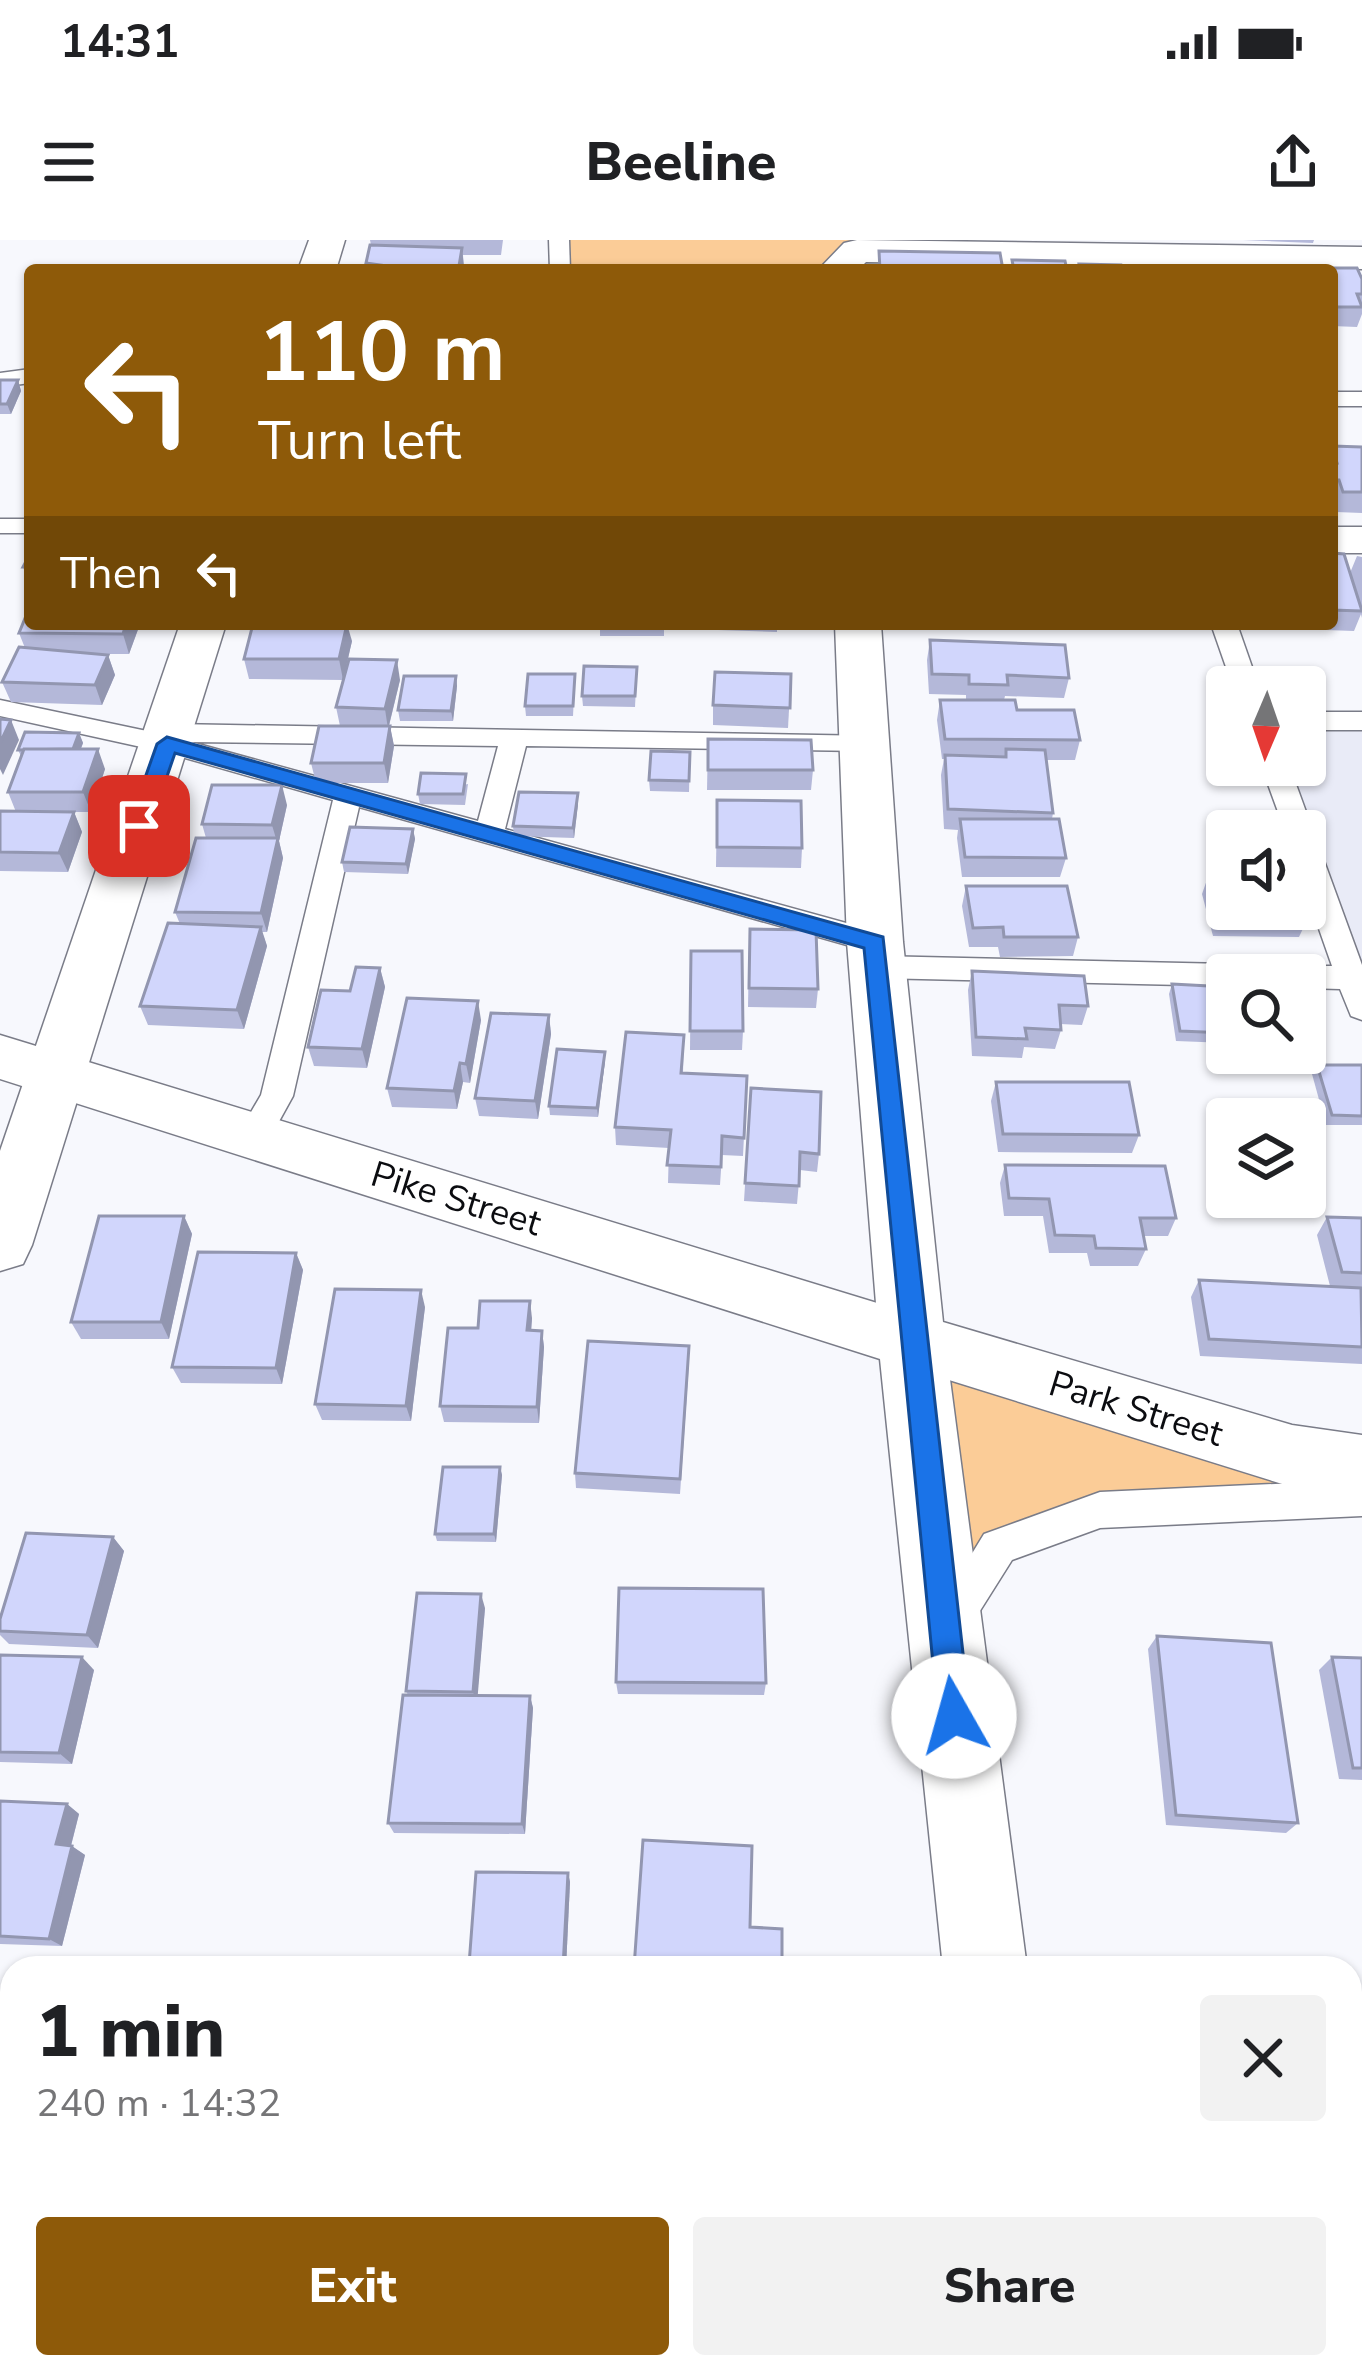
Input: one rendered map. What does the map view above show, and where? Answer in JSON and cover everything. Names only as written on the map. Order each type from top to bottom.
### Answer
[{"type":"street","points":[[850,254],[1180,247],[1362,258]]},
{"type":"street","points":[[0,1244],[27,1066],[169,739],[201,630]]},
{"type":"street","points":[[858,630],[876,955],[943,1632],[984,1956]]},
{"type":"street","name":"Pike Street","points":[[27,1066],[913,1341]]},
{"type":"street","name":"Park Street","points":[[913,1341],[1292,1456],[1362,1467]]},
{"type":"lane","points":[[1225,630],[1238,666]]},
{"type":"lane","points":[[0,708],[169,739],[876,955],[1206,974]]},
{"type":"lane","points":[[1326,721],[1362,721]]},
{"type":"lane","points":[[489,834],[514,738]]},
{"type":"lane","points":[[169,739],[864,742]]},
{"type":"lane","points":[[254,1136],[277,1096],[349,795]]},
{"type":"lane","points":[[1326,902],[1359,988]]},
{"type":"lane","points":[[1326,981],[1359,988]]},
{"type":"lane","points":[[943,1632],[998,1547],[1100,1510],[1362,1498]]},
{"type":"shaded area","points":[[559,240],[857,240],[857,251],[843,264],[560,264]]},
{"type":"shaded area","points":[[1326,721],[1362,721],[1362,978],[1326,890],[1326,810],[1293,810],[1284,786],[1326,786]]},
{"type":"shaded area","points":[[912,1341],[1362,1467],[1251,1500],[998,1547],[943,1632]]},
{"type":"building","points":[[370,245],[462,248],[459,264],[366,263]]},
{"type":"building","points":[[879,251],[1000,253],[1002,264],[880,264]]},
{"type":"building","points":[[1012,260],[1066,264],[1013,264]]},
{"type":"building","points":[[1338,268],[1357,268],[1362,307],[1338,307]]},
{"type":"building","points":[[0,380],[18,380],[7,404],[0,404]]},
{"type":"building","points":[[1338,446],[1362,447],[1362,492],[1343,492]]},
{"type":"building","points":[[1338,554],[1344,554],[1362,611],[1338,610]]},
{"type":"building","points":[[24,621],[24,630],[124,630],[123,634],[19,633]]},
{"type":"building","points":[[251,630],[346,630],[339,659],[244,659]]},
{"type":"building","points":[[930,640],[1065,645],[1069,678],[1007,675],[1008,685],[969,684],[969,675],[932,674]]},
{"type":"building","points":[[19,647],[108,655],[95,685],[2,682]]},
{"type":"building","points":[[349,659],[397,660],[385,709],[336,707]]},
{"type":"building","points":[[584,666],[637,667],[635,696],[582,696]]},
{"type":"building","points":[[715,672],[791,674],[790,708],[713,705]]},
{"type":"building","points":[[528,674],[575,674],[573,706],[525,706]]},
{"type":"building","points":[[404,676],[456,676],[451,711],[398,710]]},
{"type":"building","points":[[940,700],[1015,700],[1017,710],[1074,710],[1080,740],[945,739]]},
{"type":"building","points":[[0,719],[11,720],[0,743]]},
{"type":"building","points":[[319,726],[390,726],[384,763],[311,763]]},
{"type":"building","points":[[25,732],[79,733],[73,749],[18,750]]},
{"type":"building","points":[[708,739],[811,740],[813,770],[708,770]]},
{"type":"building","points":[[24,749],[98,749],[83,792],[8,792]]},
{"type":"building","points":[[1006,749],[1045,750],[1053,813],[948,809],[945,755],[1006,757]]},
{"type":"building","points":[[651,751],[690,752],[689,781],[649,780]]},
{"type":"building","points":[[421,773],[466,774],[463,794],[418,794]]},
{"type":"building","points":[[212,785],[282,785],[272,825],[202,824]]},
{"type":"building","points":[[519,792],[578,793],[573,828],[513,826]]},
{"type":"building","points":[[717,800],[801,801],[802,848],[717,847]]},
{"type":"building","points":[[0,811],[74,812],[59,853],[0,852]]},
{"type":"building","points":[[960,819],[1059,819],[1066,858],[965,857]]},
{"type":"building","points":[[350,827],[413,829],[406,864],[342,862]]},
{"type":"building","points":[[196,838],[278,838],[261,913],[175,912]]},
{"type":"building","points":[[966,886],[1067,886],[1078,937],[1004,937],[1003,927],[973,928]]},
{"type":"building","points":[[168,923],[261,927],[237,1010],[140,1006]]},
{"type":"building","points":[[750,929],[816,930],[818,989],[749,988]]},
{"type":"building","points":[[691,951],[742,951],[743,1031],[690,1031]]},
{"type":"building","points":[[356,967],[380,968],[362,1049],[308,1047],[321,990],[350,991]]},
{"type":"building","points":[[972,971],[1084,976],[1088,1006],[1059,1005],[1061,1030],[1025,1028],[1027,1039],[976,1037]]},
{"type":"building","points":[[1172,984],[1206,986],[1206,1032],[1180,1031]]},
{"type":"building","points":[[407,998],[478,1001],[466,1064],[460,1063],[454,1091],[387,1088]]},
{"type":"building","points":[[491,1013],[549,1015],[535,1101],[475,1098]]},
{"type":"building","points":[[626,1032],[684,1035],[681,1073],[747,1076],[744,1138],[722,1136],[721,1167],[667,1165],[671,1130],[615,1127]]},
{"type":"building","points":[[557,1049],[605,1052],[597,1108],[549,1106]]},
{"type":"building","points":[[1326,1065],[1362,1065],[1362,1116],[1332,1115],[1320,1074],[1326,1074]]},
{"type":"building","points":[[996,1082],[1129,1082],[1139,1135],[1003,1134]]},
{"type":"building","points":[[751,1088],[821,1092],[819,1154],[800,1152],[799,1186],[745,1183]]},
{"type":"building","points":[[1005,1165],[1165,1166],[1176,1218],[1140,1218],[1146,1249],[1096,1248],[1094,1236],[1055,1235],[1049,1199],[1009,1198]]},
{"type":"building","points":[[99,1216],[184,1216],[161,1322],[71,1322]]},
{"type":"building","points":[[1327,1217],[1362,1218],[1362,1273],[1342,1272]]},
{"type":"building","points":[[198,1252],[296,1253],[276,1368],[172,1367]]},
{"type":"building","points":[[1199,1280],[1361,1288],[1362,1347],[1209,1339]]},
{"type":"building","points":[[335,1289],[421,1290],[406,1406],[315,1404]]},
{"type":"building","points":[[480,1301],[530,1301],[527,1330],[542,1331],[537,1407],[440,1406],[448,1328],[478,1328]]},
{"type":"building","points":[[588,1341],[689,1346],[680,1479],[575,1473]]},
{"type":"building","points":[[443,1467],[500,1467],[494,1534],[435,1534]]},
{"type":"building","points":[[26,1533],[113,1537],[87,1635],[0,1631]]},
{"type":"building","points":[[619,1588],[763,1589],[766,1683],[616,1682]]},
{"type":"building","points":[[417,1593],[481,1594],[473,1692],[406,1691]]},
{"type":"building","points":[[1157,1636],[1271,1643],[1298,1823],[1176,1815]]},
{"type":"building","points":[[0,1655],[82,1657],[59,1753],[0,1752]]},
{"type":"building","points":[[1332,1657],[1362,1658],[1362,1768],[1353,1768]]},
{"type":"building","points":[[403,1695],[530,1696],[522,1824],[388,1823]]},
{"type":"building","points":[[0,1801],[67,1804],[56,1844],[72,1846],[49,1939],[0,1936]]},
{"type":"building","points":[[643,1840],[752,1846],[750,1927],[782,1929],[782,1956],[635,1956]]},
{"type":"building","points":[[476,1872],[568,1873],[564,1956],[470,1956]]},
{"type":"route","points":[[139,826],[167,744],[875,943],[954,1716]]}]
